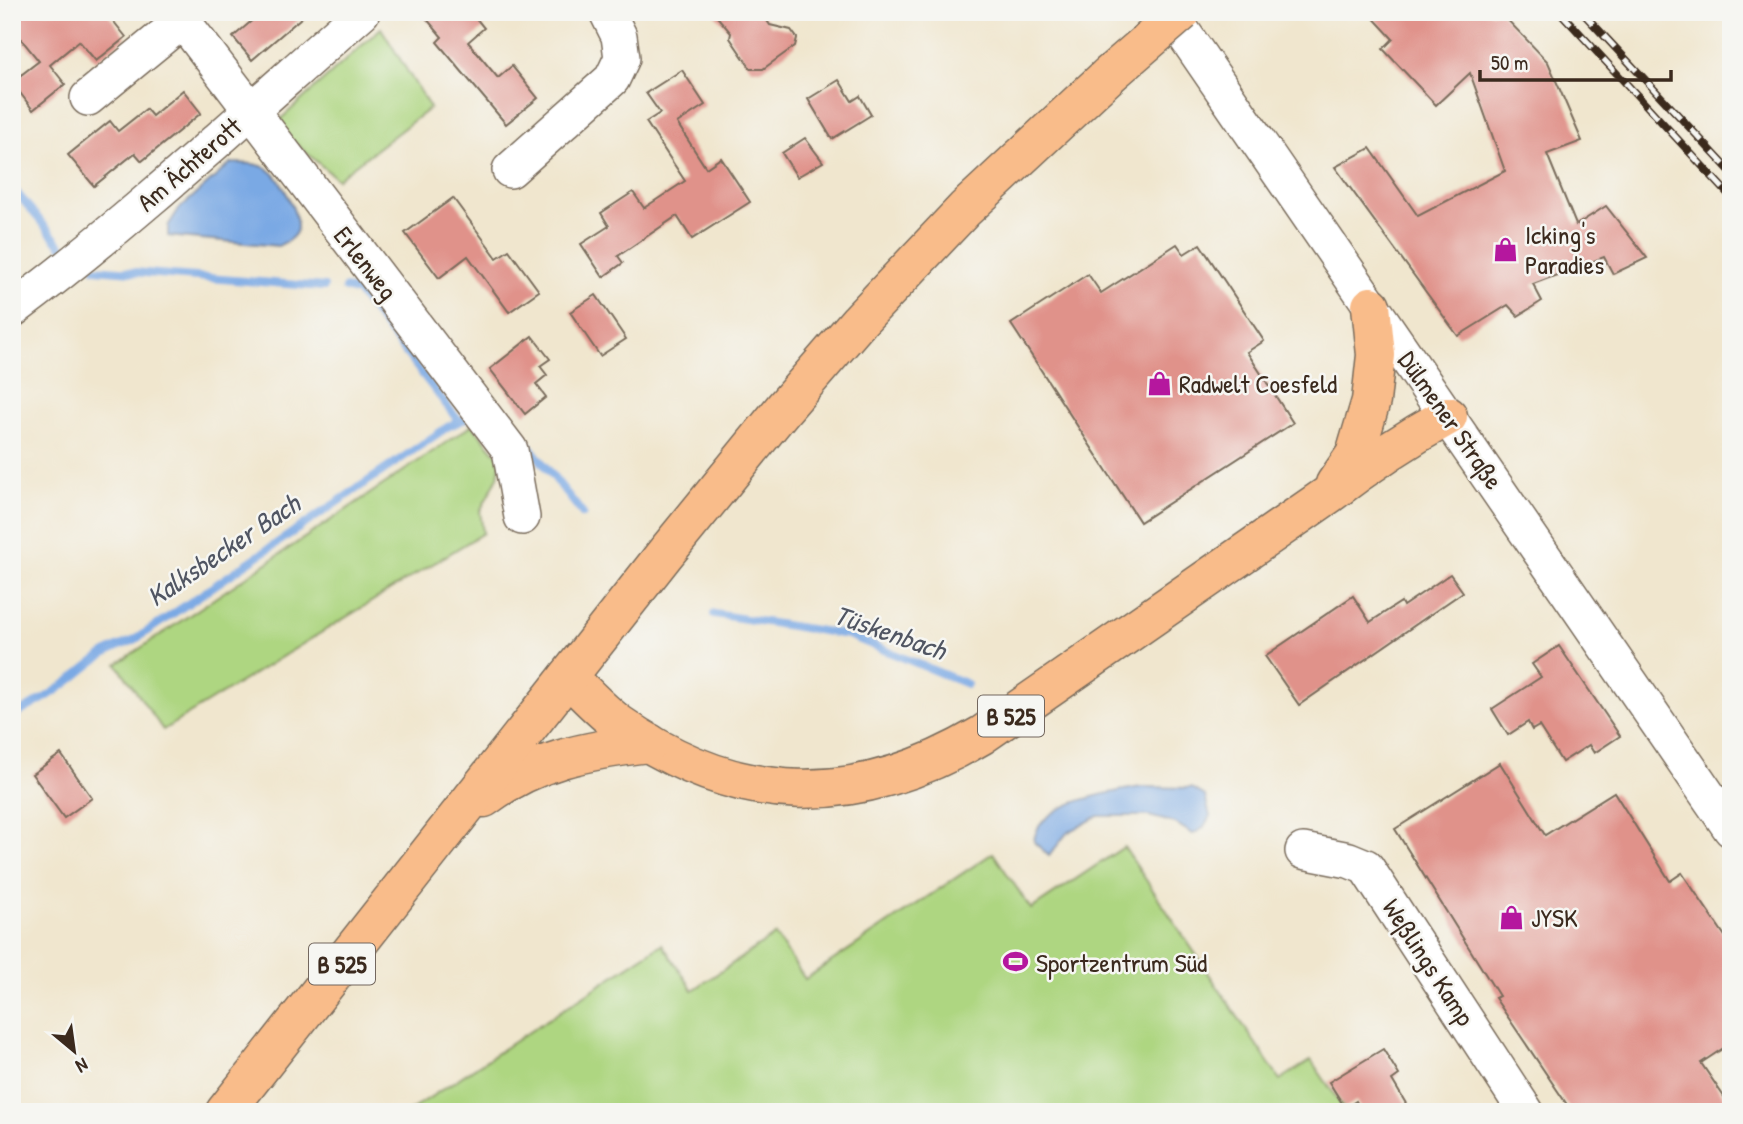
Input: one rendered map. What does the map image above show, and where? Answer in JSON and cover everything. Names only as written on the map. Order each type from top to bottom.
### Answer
[{"type":"main road","name":"B 525","points":[[225,1112],[568,677],[783,409],[859,321],[965,209],[1109,75],[1182,12]]},
{"type":"main road","points":[[1328,495],[1355,455],[1371,401],[1376,355],[1371,306]]},
{"type":"main road","name":"B 525","points":[[568,677],[616,722],[680,760],[713,774],[770,788],[823,789],[853,786],[907,772],[954,752],[982,736],[1401,442],[1448,416]]},
{"type":"main road","points":[[459,815],[506,781],[550,761],[607,748],[649,743]]},
{"type":"street","name":"Am Ächterott","points":[[12,310],[67,269],[362,12]]},
{"type":"street","points":[[510,170],[612,79],[622,58],[619,36],[607,12]]},
{"type":"street","name":"Dülmener Straße","points":[[1169,12],[1731,829]]},
{"type":"street","name":"Erlenweg","points":[[88,98],[179,17],[510,450],[522,517]]},
{"type":"street","name":"Weßlings Kamp","points":[[1303,851],[1349,860],[1366,867],[1526,1112]]},
{"type":"green space","points":[[381,28],[430,108],[337,179],[274,125]]},
{"type":"green space","points":[[472,425],[501,459],[498,477],[480,511],[483,533],[163,730],[117,664]]},
{"type":"green space","name":"Sportzentrum Süd","points":[[1124,847],[1280,1080],[1311,1060],[1346,1112],[408,1112],[662,944],[693,990],[775,935],[805,979],[993,853],[1031,909]]},
{"type":"water","points":[[231,163],[259,165],[269,169],[277,177],[295,215],[297,228],[292,237],[278,246],[168,236],[168,226],[179,209]]},
{"type":"water","points":[[1141,787],[1192,788],[1205,796],[1210,816],[1203,828],[1193,834],[1175,823],[1149,816],[1098,816],[1067,833],[1049,856],[1034,842],[1038,828],[1047,817],[1061,809],[1094,796]]},
{"type":"building","points":[[12,12],[106,12],[126,37],[96,61],[79,41],[50,65],[65,84],[33,110],[12,82],[39,61],[12,28]]},
{"type":"building","points":[[262,12],[308,12],[252,60],[233,37]]},
{"type":"building","points":[[421,12],[471,12],[484,28],[468,42],[498,78],[512,66],[538,98],[506,124],[437,42],[442,37]]},
{"type":"building","points":[[713,12],[761,12],[770,25],[791,30],[797,38],[795,46],[763,69],[751,69],[730,38],[731,33]]},
{"type":"building","points":[[1368,12],[1500,12],[1548,62],[1582,141],[1547,154],[1576,225],[1606,206],[1647,258],[1613,274],[1604,257],[1533,284],[1542,301],[1518,316],[1508,305],[1458,336],[1335,167],[1370,148],[1418,216],[1505,171],[1470,73],[1436,105],[1383,49],[1393,39]]},
{"type":"building","points":[[682,70],[705,105],[677,123],[706,168],[721,158],[750,202],[692,239],[677,216],[618,256],[623,263],[603,277],[581,244],[609,226],[601,213],[633,192],[644,208],[685,181],[646,122],[660,113],[646,93]]},
{"type":"building","points":[[839,80],[852,101],[860,96],[871,115],[832,139],[808,99]]},
{"type":"building","points":[[183,90],[201,113],[142,161],[135,153],[94,186],[68,155],[110,121],[118,131],[146,109],[152,116]]},
{"type":"building","points":[[805,138],[823,162],[797,177],[782,153]]},
{"type":"building","points":[[453,198],[497,258],[509,250],[539,291],[509,312],[468,256],[439,278],[405,233]]},
{"type":"building","name":"Radwelt Coesfeld","points":[[1177,244],[1184,254],[1200,244],[1264,341],[1247,352],[1293,423],[1140,522],[1011,324],[1088,274],[1101,293]]},
{"type":"building","points":[[596,295],[626,339],[600,356],[570,312]]},
{"type":"building","points":[[532,336],[550,359],[540,366],[547,375],[536,384],[546,397],[525,414],[490,369]]},
{"type":"building","points":[[1450,574],[1463,592],[1299,705],[1265,656],[1353,596],[1370,622],[1401,602],[1403,606]]},
{"type":"building","points":[[1559,646],[1620,736],[1594,753],[1589,745],[1562,762],[1539,726],[1532,730],[1528,722],[1508,735],[1492,709],[1541,677],[1532,664]]},
{"type":"building","points":[[61,754],[92,798],[64,818],[32,774]]},
{"type":"building","points":[[1500,763],[1545,835],[1614,792],[1670,881],[1682,873],[1731,945],[1731,1043],[1701,1063],[1731,1107],[1731,1112],[1572,1112],[1495,998],[1499,996],[1395,829]]},
{"type":"building","points":[[1383,1049],[1399,1075],[1392,1080],[1411,1112],[1362,1112],[1356,1101],[1345,1108],[1329,1082]]},
{"type":"waterway","points":[[12,187],[63,248]]},
{"type":"waterway","points":[[95,269],[324,287]]},
{"type":"waterway","points":[[345,288],[358,292],[459,421]]},
{"type":"waterway","name":"Kalksbecker Bach","points":[[12,717],[54,692],[102,656],[133,641],[449,426],[467,418]]},
{"type":"waterway","points":[[519,433],[583,514]]},
{"type":"waterway","name":"Tüskenbach","points":[[714,614],[848,635],[967,684]]},
{"type":"railway","points":[[1560,12],[1731,197]]},
{"type":"railway","points":[[1582,12],[1731,172]]},
{"type":"place","name":"Icking's Paradies","points":[[1505,249]]},
{"type":"place","name":"Radwelt Coesfeld","points":[[1159,383]]},
{"type":"place","name":"JYSK","points":[[1511,917]]},
{"type":"place","name":"Sportzentrum Süd","points":[[1016,962]]}]
